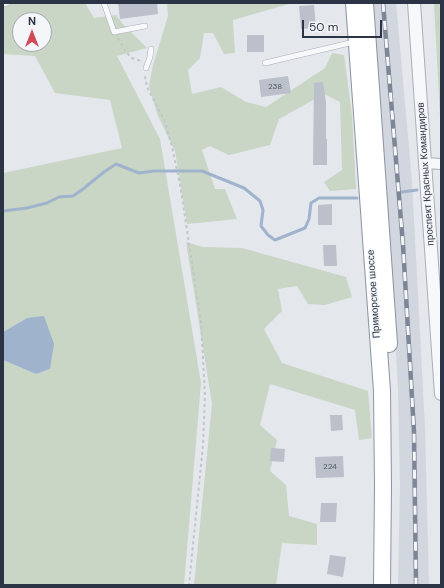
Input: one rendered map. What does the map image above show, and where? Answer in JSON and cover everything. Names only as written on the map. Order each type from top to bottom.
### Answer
[{"type":"highway","name":"Приморское шоссе","points":[[354,3],[382,391],[382,585]]},
{"type":"highway","name":"Приморское шоссе","points":[[365,3],[392,390],[394,486],[392,585]]},
{"type":"street","name":"проспект Красных Командиров","points":[[414,3],[441,394]]},
{"type":"street","points":[[425,164],[441,164]]},
{"type":"lane","points":[[104,3],[114,32],[145,26]]},
{"type":"lane","points":[[265,63],[357,41]]},
{"type":"lane","points":[[146,68],[151,50]]},
{"type":"path","points":[[114,32],[126,52],[132,58],[141,61],[146,68],[145,80],[164,122],[180,184],[201,322],[205,395],[203,445],[189,585]]},
{"type":"shaded area","points":[[371,3],[396,3],[412,181],[425,428],[429,585],[398,585],[400,486],[398,390],[392,280]]},
{"type":"green space","points":[[18,3],[85,3],[94,18],[116,15],[147,48],[117,56],[160,139],[201,383],[184,585],[3,585],[3,360],[36,374],[50,369],[27,318],[3,332],[3,173],[122,148],[110,100],[55,93],[35,56],[3,54],[3,5]]},
{"type":"green space","points":[[167,3],[292,3],[233,20],[235,53],[224,54],[213,33],[204,33],[200,58],[188,70],[192,94],[221,87],[246,102],[266,107],[325,68],[332,53],[344,55],[352,115],[356,189],[330,191],[324,182],[342,170],[340,102],[324,94],[279,119],[270,145],[229,155],[210,146],[202,150],[215,189],[225,189],[237,219],[187,224],[175,151],[158,116],[149,86],[153,65],[168,16]]},
{"type":"green space","points":[[434,3],[441,3],[441,136]]},
{"type":"green space","points":[[186,242],[203,247],[242,248],[346,277],[352,297],[325,305],[308,304],[297,286],[278,289],[282,311],[264,329],[282,363],[368,391],[372,438],[359,440],[355,410],[270,384],[260,425],[277,440],[270,471],[286,485],[289,516],[317,524],[317,545],[282,543],[276,585],[194,585],[212,404]]},
{"type":"water","points":[[44,316],[54,344],[50,369],[36,374],[3,360],[3,332],[27,318]]},
{"type":"building","points":[[118,3],[157,3],[158,14],[120,19]]},
{"type":"building","points":[[314,5],[316,28],[301,29],[299,6]]},
{"type":"building","points":[[247,35],[264,35],[264,52],[247,52]]},
{"type":"building","points":[[288,76],[291,93],[261,97],[259,80]]},
{"type":"building","points":[[323,82],[326,102],[327,165],[313,165],[314,83]]},
{"type":"building","points":[[332,204],[332,225],[318,225],[318,205]]},
{"type":"building","points":[[323,245],[336,245],[337,266],[324,266]]},
{"type":"building","points":[[330,415],[342,415],[343,430],[331,431]]},
{"type":"building","points":[[271,448],[285,449],[284,462],[270,461]]},
{"type":"building","points":[[343,456],[344,477],[316,478],[315,457]]},
{"type":"building","points":[[321,503],[337,503],[336,522],[320,522]]},
{"type":"building","points":[[330,555],[346,557],[343,577],[327,574]]},
{"type":"waterway","points":[[3,211],[27,208],[47,203],[59,197],[73,196],[116,164],[139,173],[154,171],[202,171],[244,188],[260,201],[263,210],[261,226],[268,235],[275,240],[305,228],[309,219],[311,203],[319,198],[357,198]]},
{"type":"waterway","points":[[402,192],[417,190]]},
{"type":"railway","points":[[383,3],[403,245],[414,432],[416,585]]}]
